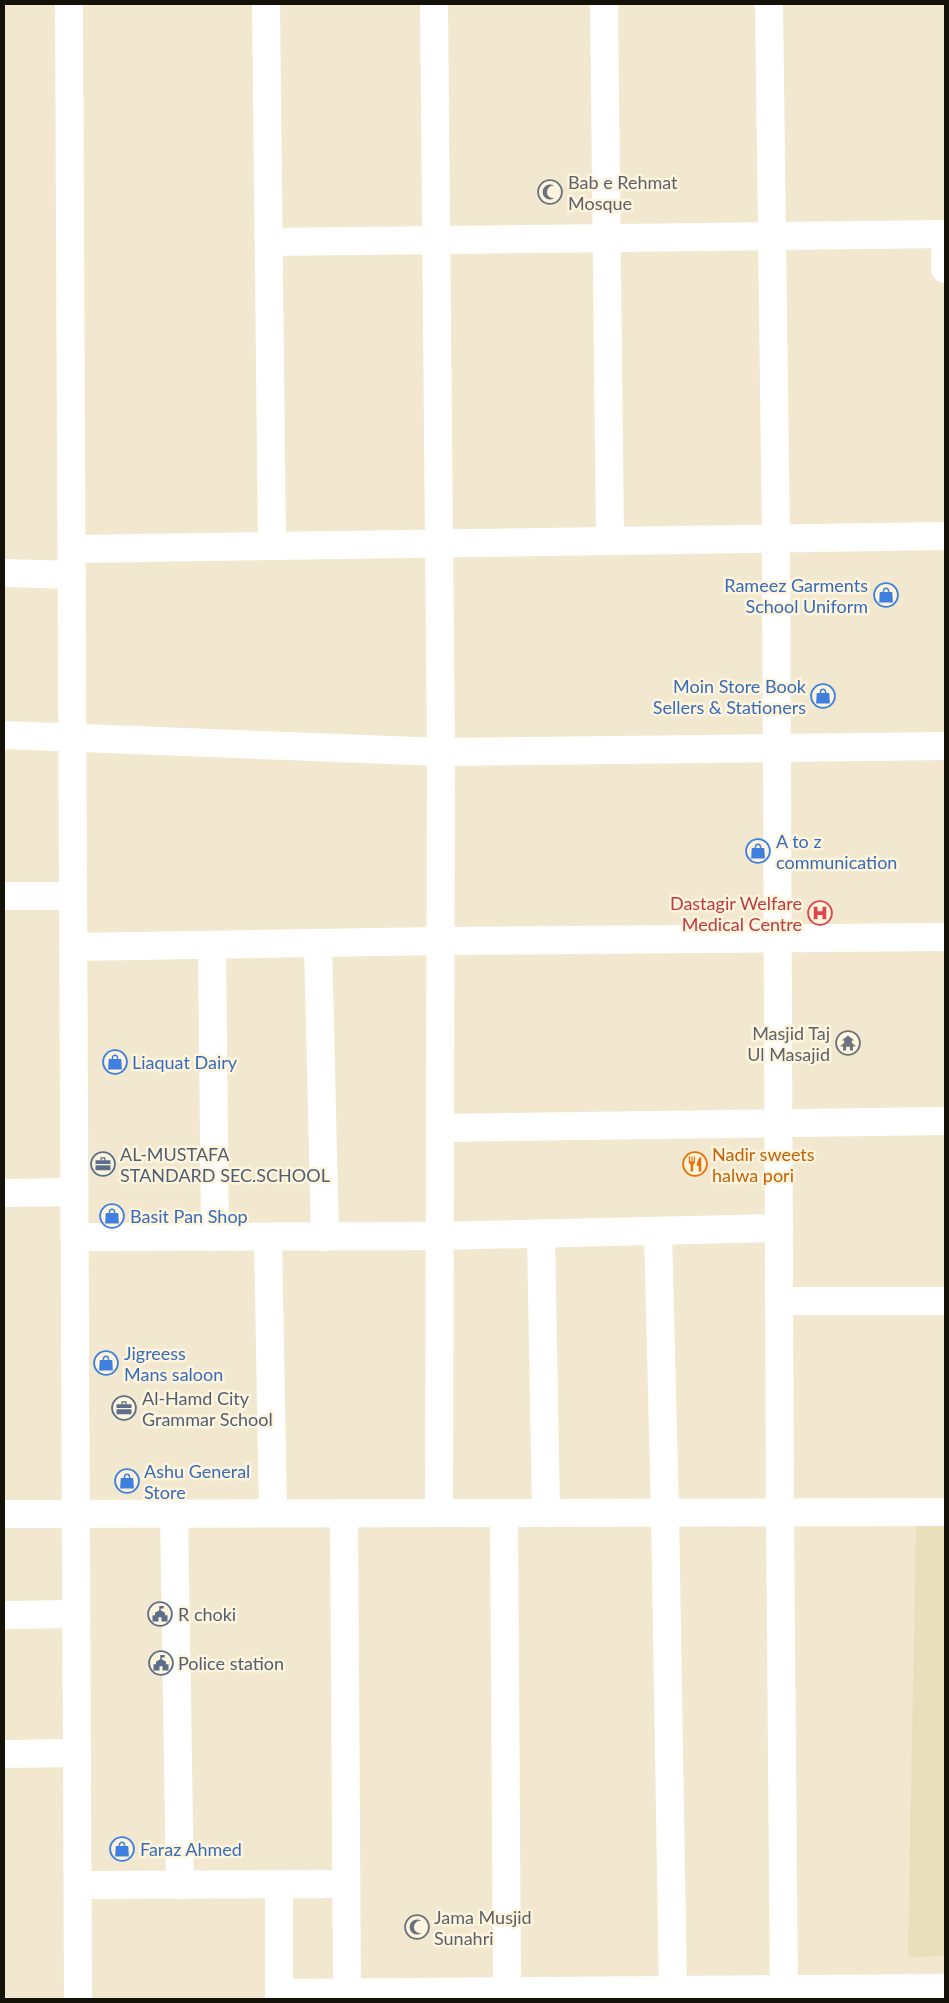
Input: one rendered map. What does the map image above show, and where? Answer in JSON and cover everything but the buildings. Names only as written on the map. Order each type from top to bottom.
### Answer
[{"type":"street","points":[[69,4],[78,1999]]},
{"type":"street","points":[[266,4],[272,546]]},
{"type":"street","points":[[434,4],[441,752],[440,1513]]},
{"type":"street","points":[[604,4],[610,541]]},
{"type":"street","points":[[769,4],[776,538],[784,1994]]},
{"type":"street","points":[[269,242],[945,234],[945,269]]},
{"type":"street","points":[[4,573],[72,562],[272,546],[945,536]]},
{"type":"street","points":[[4,735],[441,752],[945,746]]},
{"type":"street","points":[[4,896],[73,896]]},
{"type":"street","points":[[73,947],[440,941],[945,937]]},
{"type":"street","points":[[318,943],[325,1237]]},
{"type":"street","points":[[212,945],[215,1237]]},
{"type":"street","points":[[440,1128],[945,1121]]},
{"type":"street","points":[[4,1193],[74,1192]]},
{"type":"street","points":[[74,1237],[439,1236],[779,1228]]},
{"type":"street","points":[[658,1231],[673,1990]]},
{"type":"street","points":[[541,1234],[546,1513]]},
{"type":"street","points":[[268,1237],[273,1513]]},
{"type":"street","points":[[779,1301],[945,1300]]},
{"type":"street","points":[[4,1514],[945,1512]]},
{"type":"street","points":[[174,1513],[180,1885]]},
{"type":"street","points":[[344,1513],[347,1992]]},
{"type":"street","points":[[504,1513],[507,1991]]},
{"type":"street","points":[[4,1615],[76,1614]]},
{"type":"street","points":[[4,1754],[77,1754]]},
{"type":"street","points":[[279,1884],[279,1996],[347,1992],[436,1995],[507,1991],[597,1995],[673,1990],[784,1994],[945,1988]]},
{"type":"street","points":[[78,1885],[346,1884]]},
{"type":"sand","points":[[916,1524],[945,1525],[945,1956],[908,1957]]},
{"type":"place","name":"Bab e Rehmat Mosque","points":[[550,192]]},
{"type":"place","name":"Rameez Garments School Uniform","points":[[886,595]]},
{"type":"place","name":"Moin Store Book Sellers & Stationers","points":[[823,696]]},
{"type":"place","name":"A to z communication","points":[[758,851]]},
{"type":"place","name":"Dastagir Welfare Medical Centre","points":[[820,913]]},
{"type":"place","name":"Masjid Taj Ul Masajid","points":[[848,1043]]},
{"type":"place","name":"Liaquat Dairy","points":[[115,1062]]},
{"type":"place","name":"AL-MUSTAFA STANDARD SEC.SCHOOL","points":[[103,1164]]},
{"type":"place","name":"Nadir sweets halwa pori","points":[[695,1164]]},
{"type":"place","name":"Basit Pan Shop","points":[[112,1216]]},
{"type":"place","name":"Jigreess Mans saloon","points":[[106,1363]]},
{"type":"place","name":"Al-Hamd City Grammar School","points":[[124,1408]]},
{"type":"place","name":"Ashu General Store","points":[[127,1481]]},
{"type":"place","name":"R choki","points":[[160,1614]]},
{"type":"place","name":"Police station","points":[[161,1663]]},
{"type":"place","name":"Faraz Ahmed","points":[[122,1849]]},
{"type":"place","name":"Jama Musjid Sunahri","points":[[417,1927]]}]
